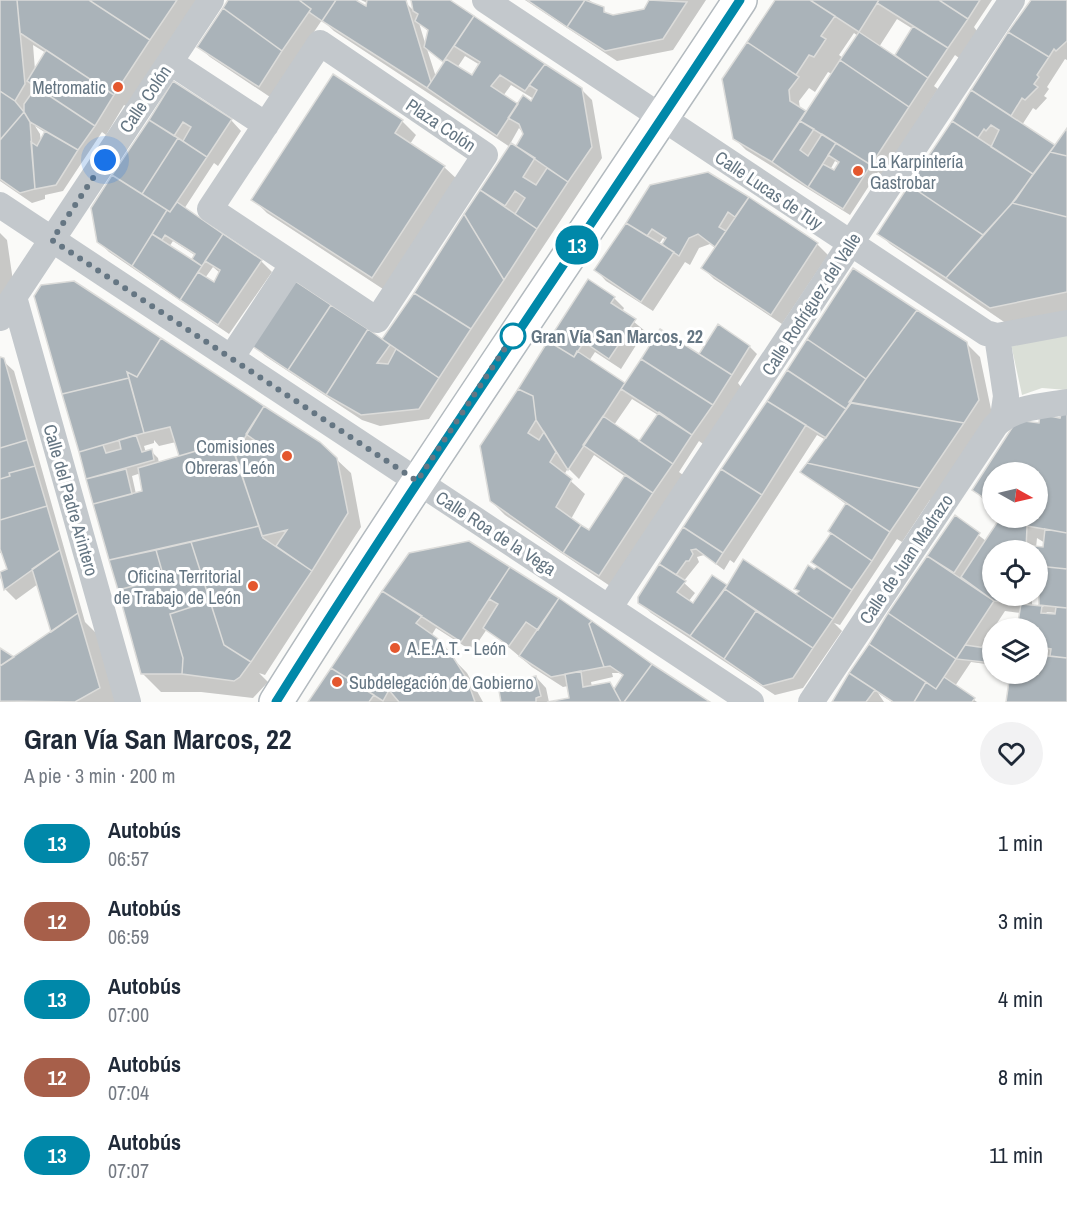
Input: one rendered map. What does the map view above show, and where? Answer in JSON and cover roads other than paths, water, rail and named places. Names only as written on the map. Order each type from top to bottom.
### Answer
[{"type":"street","name":"Calle Colón","points":[[7,308],[211,0]]},
{"type":"street","name":"Calle Lucas de Tuy","points":[[485,0],[850,245],[986,333],[998,336]]},
{"type":"street","points":[[276,702],[417,481],[740,0]]},
{"type":"street","name":"Calle Rodríguez del Valle","points":[[609,608],[1012,0]]},
{"type":"street","name":"Plaza Colón","points":[[320,43],[485,155],[377,320],[210,209],[266,125],[320,43]]},
{"type":"street","points":[[170,62],[266,125]]},
{"type":"street","name":"Calle Roa de la Vega","points":[[0,205],[751,702]]},
{"type":"street","points":[[231,358],[293,264]]},
{"type":"street","name":"Calle del Padre Arintero","points":[[7,308],[128,702]]},
{"type":"street","points":[[1067,324],[998,336],[1006,396],[1003,417],[1067,402]]},
{"type":"street","name":"Calle de Juan Madrazo","points":[[811,702],[1003,417]]},
{"type":"place","name":"Metromatic","points":[[118,87]]},
{"type":"place","name":"La Karpintería Gastrobar","points":[[858,171]]},
{"type":"place","name":"Gran Vía San Marcos, 22","points":[[513,336]]},
{"type":"place","name":"Comisiones Obreras León","points":[[287,456]]},
{"type":"place","name":"Oficina Territorial de Trabajo de León","points":[[253,586]]},
{"type":"place","name":"A.E.A.T. - León","points":[[395,648]]},
{"type":"place","name":"Subdelegación de Gobierno","points":[[337,682]]}]
